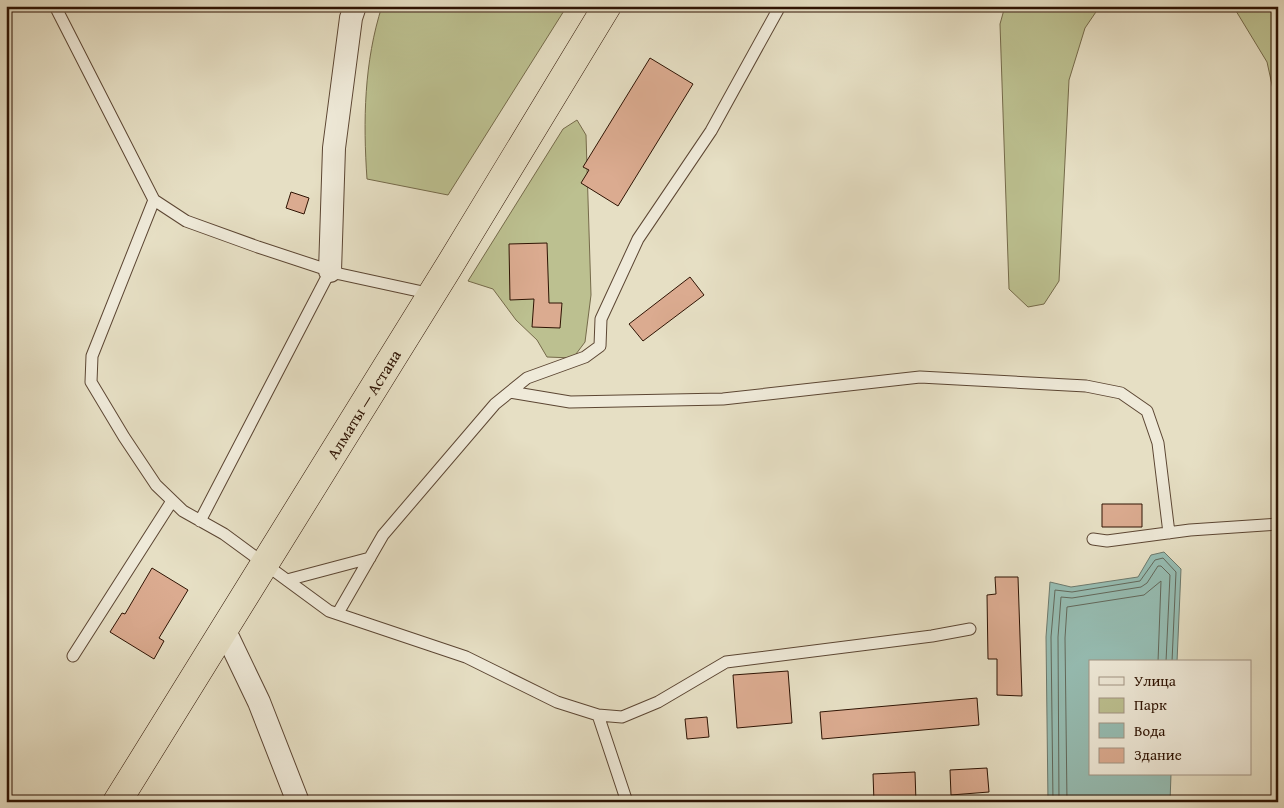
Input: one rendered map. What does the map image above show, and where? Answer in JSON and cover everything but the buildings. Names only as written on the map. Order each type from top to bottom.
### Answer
[{"type":"highway","name":"Алматы — Астана","points":[[117,802],[432,294],[607,6]]},
{"type":"street","points":[[330,271],[334,148],[351,18],[356,6]]},
{"type":"street","points":[[224,629],[259,702],[298,802]]},
{"type":"lane","points":[[55,6],[154,200],[186,221],[330,271],[432,294]]},
{"type":"lane","points":[[338,613],[383,535],[495,404],[527,378],[585,357],[600,346],[601,319],[638,238],[711,132],[780,6]]},
{"type":"lane","points":[[154,200],[92,356],[91,382],[156,485],[172,501],[183,511],[224,534],[329,610],[466,657],[557,702],[598,714],[622,717],[658,702],[726,662],[932,636],[970,629]]},
{"type":"lane","points":[[200,521],[330,271]]},
{"type":"lane","points":[[510,392],[570,402],[723,399],[920,377],[1086,386],[1121,393],[1147,411],[1158,443],[1169,534]]},
{"type":"lane","points":[[73,656],[172,501]]},
{"type":"lane","points":[[1093,539],[1107,541],[1278,524]]},
{"type":"lane","points":[[288,580],[370,558]]},
{"type":"lane","points":[[598,714],[627,802]]},
{"type":"green space","points":[[382,6],[567,6],[448,195],[367,179],[366,92],[372,48]]},
{"type":"green space","points":[[1005,6],[1100,6],[1085,28],[1069,80],[1059,281],[1044,304],[1028,307],[1009,289],[1000,24]]},
{"type":"green space","points":[[1233,6],[1278,6],[1278,112],[1267,62]]},
{"type":"green space","points":[[577,120],[586,135],[591,295],[585,342],[573,358],[547,357],[537,340],[516,320],[493,289],[468,281],[563,129]]},
{"type":"water","points":[[1164,552],[1181,569],[1177,660],[1089,660],[1089,776],[1171,776],[1170,802],[1048,802],[1046,637],[1050,582],[1071,587],[1138,577],[1151,555]]}]
